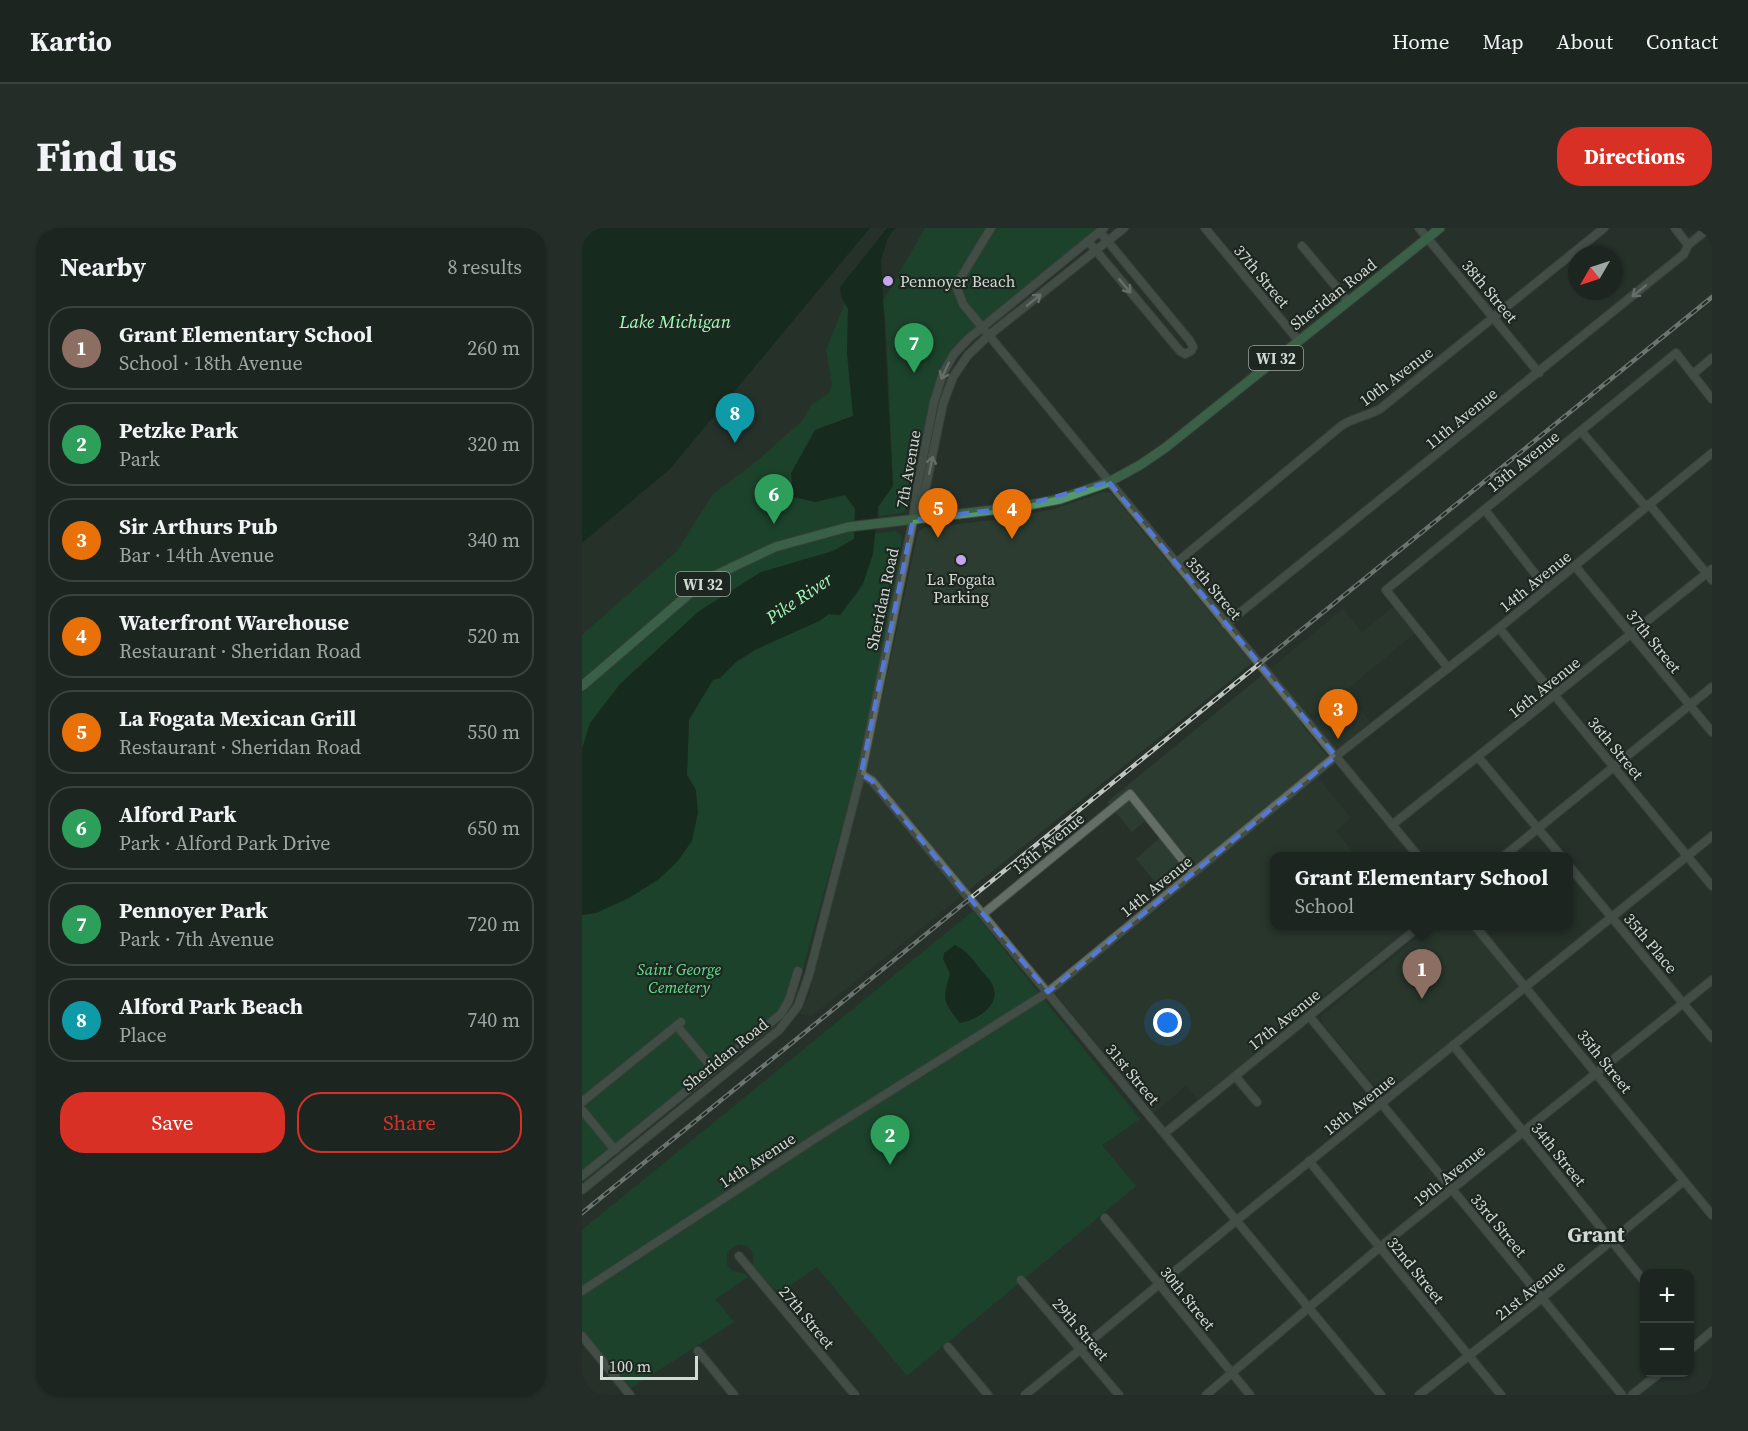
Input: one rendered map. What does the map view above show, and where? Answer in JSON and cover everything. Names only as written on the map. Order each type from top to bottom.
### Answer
[{"type":"main road","name":"Sheridan Road","points":[[913,520],[1018,507],[1060,499],[1109,482],[1165,448],[1440,228]]},
{"type":"main road","name":"WI 32","points":[[582,686],[679,601],[718,574],[775,547],[848,527],[913,520]]},
{"type":"street","name":"35th Street","points":[[991,228],[960,279],[957,288],[963,304],[1415,852]]},
{"type":"street","name":"7th Avenue","points":[[913,520],[925,491],[943,404],[953,377],[968,355],[988,336],[1124,228]]},
{"type":"street","name":"37th Street","points":[[1205,228],[1298,340]]},
{"type":"street","name":"38th Street","points":[[1419,228],[1539,373]]},
{"type":"street","name":"10th Avenue","points":[[1176,563],[1341,426],[1349,420],[1364,417],[1380,409],[1604,228]]},
{"type":"street","points":[[1675,228],[1688,244],[1709,228]]},
{"type":"street","name":"7th Avenue","points":[[913,520],[934,402],[943,373],[954,354],[982,327],[1102,230]]},
{"type":"street","points":[[1088,241],[1180,351],[1185,354],[1191,351],[1193,346],[1190,341],[1108,241],[1102,230]]},
{"type":"street","name":"11th Avenue","points":[[1226,624],[1684,254],[1688,244]]},
{"type":"street","points":[[1302,246],[1348,301]]},
{"type":"street","name":"13th Avenue","points":[[1448,668],[1386,590],[1676,353],[1693,374]]},
{"type":"street","points":[[1712,358],[1693,374],[1712,399]]},
{"type":"street","points":[[1581,431],[1710,574]]},
{"type":"street","name":"14th Avenue","points":[[582,1291],[819,1136],[1048,992],[1712,453]]},
{"type":"street","points":[[1485,510],[1547,589]]},
{"type":"street","name":"Sheridan Road","points":[[582,1190],[779,1030],[795,1011],[806,984],[861,774],[913,520]]},
{"type":"street","name":"37th Street","points":[[1575,566],[1712,732]]},
{"type":"street","name":"16th Avenue","points":[[1392,825],[1631,634],[1710,574]]},
{"type":"street","name":"36th Street","points":[[1499,628],[1712,886]]},
{"type":"street","points":[[1509,852],[1712,687]]},
{"type":"street","points":[[1478,757],[1558,852]]},
{"type":"street","name":"31st Street","points":[[861,774],[872,781],[1381,1395]]},
{"type":"street","name":"13th Avenue","points":[[983,914],[1130,794],[1193,873]]},
{"type":"street","name":"18th Avenue","points":[[1025,1395],[1237,1220],[1712,836]]},
{"type":"street","name":"35th Place","points":[[1573,871],[1712,1038]]},
{"type":"street","name":"17th Avenue","points":[[1165,1133],[1415,930]]},
{"type":"street","name":"35th Street","points":[[1478,930],[1712,1215]]},
{"type":"street","points":[[582,1176],[781,1014],[789,1000],[798,971]]},
{"type":"street","name":"19th Avenue","points":[[1206,1395],[1380,1247],[1712,980]]},
{"type":"street","name":"33rd Street","points":[[1309,1016],[1622,1395]]},
{"type":"street","points":[[582,1102],[679,1024],[713,1069]]},
{"type":"street","name":"34th Street","points":[[1454,1045],[1640,1276]]},
{"type":"street","points":[[1235,1076],[1257,1102]]},
{"type":"street","points":[[582,1110],[615,1150]]},
{"type":"street","name":"32nd Street","points":[[1310,1161],[1501,1395]]},
{"type":"street","name":"21st Avenue","points":[[1419,1395],[1542,1298],[1684,1181]]},
{"type":"street","name":"30th Street","points":[[1104,1218],[1250,1395]]},
{"type":"street","name":"27th Street","points":[[739,1256],[855,1395]]},
{"type":"street","name":"29th Street","points":[[1021,1280],[1119,1395]]},
{"type":"street","points":[[1694,1346],[1712,1331]]},
{"type":"street","points":[[582,1336],[630,1395]]},
{"type":"street","points":[[948,1347],[988,1395]]},
{"type":"street","points":[[698,1351],[735,1395]]},
{"type":"street","points":[[1632,1395],[1655,1377]]},
{"type":"highlighted area","points":[[1109,482],[1336,756],[1048,992],[872,781],[861,774],[913,520],[1018,507]]},
{"type":"shaded area","points":[[1103,492],[1111,493],[1252,663],[812,1016],[800,1014],[812,984],[842,866],[883,694],[918,532],[923,528],[1010,518],[1054,509]]},
{"type":"shaded area","points":[[1394,606],[1415,633],[1327,706],[1299,721],[1328,757],[1313,772],[1351,818],[1336,831],[1353,852],[1270,852],[1270,930],[1406,930],[1198,1100],[1186,1086],[1154,1113],[1056,994],[1060,988],[1170,900],[1136,859],[1165,833],[1151,816],[1132,832],[1107,802],[1343,609],[1362,632]]},
{"type":"shaded area","points":[[1348,693],[1370,722],[1336,750],[1313,721]]},
{"type":"shaded area","points":[[1426,930],[1472,930],[1518,986],[1385,1095],[1379,1091],[1323,1024],[1321,1016]]},
{"type":"green space","points":[[925,228],[1097,228],[967,335],[945,361],[931,395],[907,509],[901,513],[879,516],[878,507],[893,486],[883,301]]},
{"type":"green space","points":[[845,303],[848,309],[847,353],[853,416],[815,430],[815,502],[845,495],[855,509],[854,539],[833,551],[811,558],[590,723],[582,749],[582,635],[677,551],[713,494],[757,461],[802,421],[812,404],[828,394],[832,384],[826,350]]},
{"type":"green space","name":"Saint George Cemetery","points":[[896,531],[902,537],[898,575],[857,773],[792,1008],[582,1183],[582,915],[596,913],[629,898],[659,879],[696,790],[687,775],[689,720],[713,679],[720,678],[736,662],[755,650],[819,621],[829,614],[840,615],[858,592],[873,554],[874,534]]},
{"type":"green space","points":[[973,911],[1140,1119],[1102,1145],[1136,1186],[907,1376],[817,1267],[779,1293],[752,1267],[750,1249],[747,1246],[737,1245],[727,1253],[727,1265],[732,1271],[744,1273],[748,1277],[715,1299],[734,1322],[631,1388],[582,1331],[582,1230]]},
{"type":"water","name":"Lake Michigan","points":[[582,228],[870,228],[670,469],[582,543]]},
{"type":"water","name":"Pike River","points":[[887,228],[895,228],[888,238],[881,260],[893,486],[878,507],[873,554],[863,584],[840,615],[829,614],[819,621],[755,650],[736,662],[720,678],[713,680],[689,720],[687,775],[696,790],[698,813],[692,841],[677,862],[659,879],[629,898],[596,913],[582,915],[582,749],[590,723],[620,684],[699,611],[761,572],[833,551],[854,539],[855,509],[845,495],[815,502],[793,497],[791,473],[815,430],[853,416],[847,353],[848,309],[841,297],[840,287]]},
{"type":"water","points":[[955,945],[972,959],[991,982],[995,993],[991,1006],[986,1011],[973,1019],[960,1023],[947,1005],[945,995],[950,974],[943,959],[944,953]]},
{"type":"railway","points":[[582,1213],[1712,297]]},
{"type":"place","name":"Pennoyer Beach","points":[[888,281]]},
{"type":"place","name":"Pennoyer Park","points":[[914,373]]},
{"type":"place","name":"Alford Park Beach","points":[[735,443]]},
{"type":"place","name":"Alford Park","points":[[774,524]]},
{"type":"place","name":"La Fogata Mexican Grill","points":[[938,538]]},
{"type":"place","name":"Waterfront Warehouse","points":[[1012,539]]},
{"type":"place","name":"La Fogata Parking","points":[[961,560]]},
{"type":"place","name":"Sir Arthurs Pub","points":[[1338,739]]},
{"type":"place","name":"Grant Elementary School","points":[[1422,999]]},
{"type":"place","name":"Petzke Park","points":[[890,1165]]},
{"type":"district","name":"Grant","points":[[1596,1234]]}]
